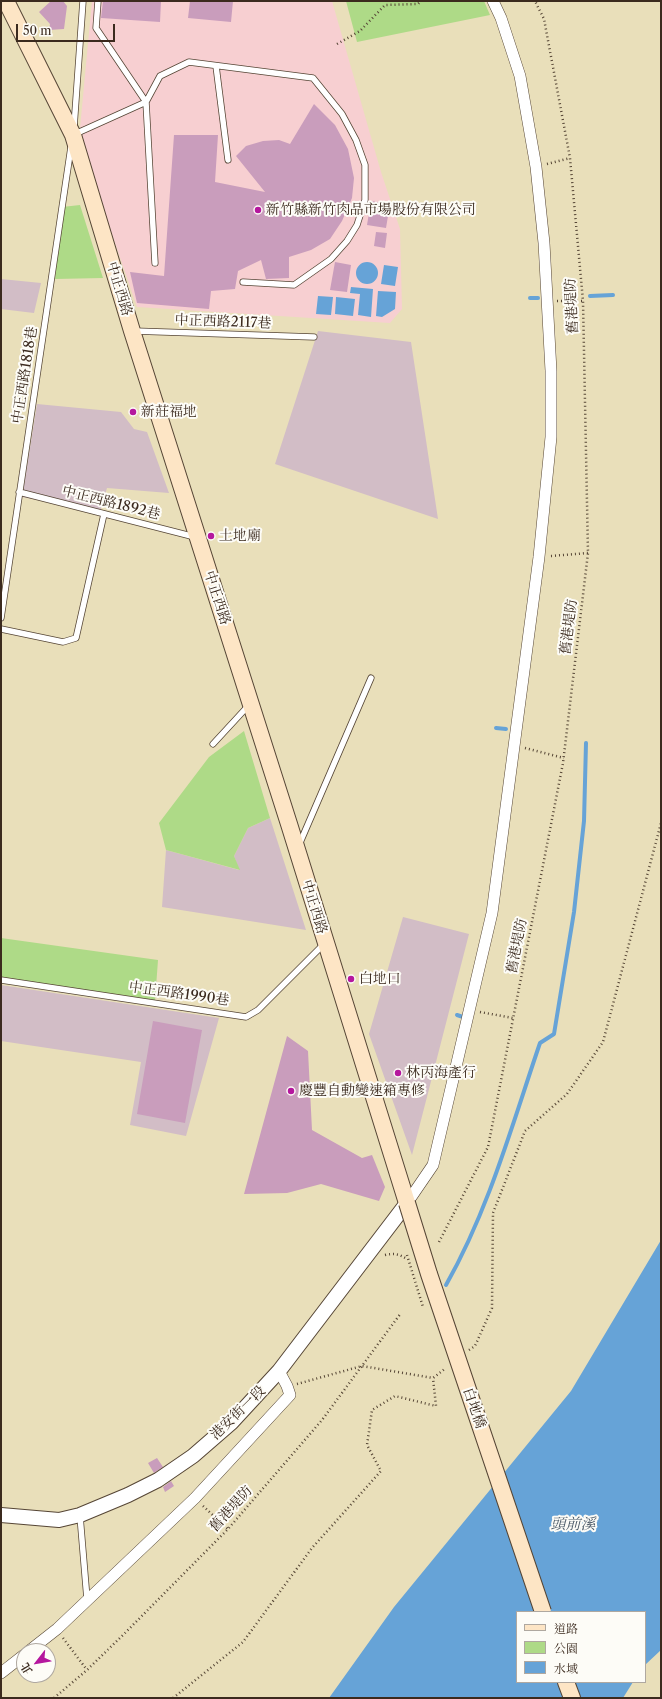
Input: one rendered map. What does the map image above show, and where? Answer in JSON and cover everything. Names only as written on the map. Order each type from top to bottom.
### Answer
[{"type":"main road","name":"中正西路","points":[[6,1],[73,135],[132,331],[297,848],[407,1203]]},
{"type":"main road","name":"白地橋","points":[[407,1203],[429,1274],[543,1611]]},
{"type":"main road","points":[[566,1683],[572,1698]]},
{"type":"street","points":[[407,1203],[433,1165],[492,913],[539,557],[551,437],[551,371],[544,243],[536,167],[520,76],[501,18],[493,1]]},
{"type":"street","name":"港安街一段","points":[[1,1515],[59,1520],[80,1515],[116,1501],[152,1483],[193,1456],[231,1423],[279,1372],[407,1203]]},
{"type":"street","points":[[40,1643],[57,1630],[195,1498],[290,1395],[279,1372]]},
{"type":"street","points":[[1,1673],[16,1661]]},
{"type":"lane","name":"中正西路1818巷","points":[[1,618],[73,135],[83,1]]},
{"type":"lane","points":[[98,1],[96,28],[146,102],[155,263]]},
{"type":"lane","points":[[73,135],[146,102],[160,76],[189,62],[314,78],[342,114],[356,140],[365,165],[364,200],[357,225],[347,241],[331,259],[294,285],[243,282]]},
{"type":"lane","points":[[216,66],[228,160]]},
{"type":"lane","name":"中正西路2117巷","points":[[132,331],[314,337]]},
{"type":"lane","name":"中正西路1892巷","points":[[19,492],[198,537]]},
{"type":"lane","points":[[1,629],[63,642],[76,638],[104,514]]},
{"type":"lane","points":[[297,848],[371,678]]},
{"type":"lane","points":[[213,744],[250,704]]},
{"type":"lane","name":"中正西路1990巷","points":[[1,980],[246,1017],[258,1010],[325,942]]},
{"type":"lane","points":[[80,1515],[87,1600]]},
{"type":"path","points":[[337,44],[360,31],[385,5],[418,4],[421,1]]},
{"type":"path","name":"舊港堤防","points":[[439,1242],[488,1147],[564,758],[588,553],[583,301],[570,158],[544,19],[535,1]]},
{"type":"path","points":[[536,167],[570,158]]},
{"type":"path","points":[[547,301],[583,301]]},
{"type":"path","points":[[539,557],[588,553]]},
{"type":"path","points":[[515,745],[564,758]]},
{"type":"path","points":[[463,1355],[475,1346],[492,1308],[492,1213],[525,1131],[567,1094],[603,1042],[661,823]]},
{"type":"path","points":[[470,1010],[513,1018]]},
{"type":"path","name":"舊港堤防","points":[[54,1698],[87,1670],[228,1529],[322,1420],[402,1313]]},
{"type":"path","points":[[287,1386],[362,1366],[433,1378],[451,1364]]},
{"type":"path","points":[[173,1698],[243,1642],[312,1548],[381,1471],[367,1445],[372,1410],[395,1396],[436,1406],[433,1378]]},
{"type":"path","points":[[195,1498],[228,1529]]},
{"type":"path","points":[[57,1630],[87,1670]]},
{"type":"shaded area","points":[[92,1],[332,1],[381,172],[400,229],[402,309],[390,323],[137,307],[79,139]]},
{"type":"shaded area","points":[[1,279],[41,283],[34,313],[1,309]]},
{"type":"shaded area","points":[[318,331],[411,342],[438,519],[275,464]]},
{"type":"shaded area","points":[[37,404],[121,412],[134,429],[147,432],[169,493],[107,488],[100,512],[22,497]]},
{"type":"shaded area","points":[[270,818],[306,930],[162,907],[166,850],[239,870],[234,856],[248,828]]},
{"type":"shaded area","points":[[403,917],[469,934],[412,1155],[369,1034]]},
{"type":"shaded area","points":[[1,985],[219,1018],[186,1136],[130,1125],[141,1062],[1,1041]]},
{"type":"green space","points":[[346,1],[484,1],[490,15],[357,42]]},
{"type":"green space","points":[[80,205],[103,278],[55,279],[62,207]]},
{"type":"green space","points":[[244,731],[270,818],[248,828],[234,856],[240,870],[166,850],[159,823],[209,757]]},
{"type":"green space","points":[[1,938],[158,960],[155,1001],[1,977]]},
{"type":"water","points":[[367,262],[375,265],[378,273],[375,281],[367,284],[359,281],[356,273],[359,265]]},
{"type":"water","points":[[384,265],[398,267],[395,286],[381,284]]},
{"type":"water","points":[[351,287],[373,289],[371,317],[358,315],[360,294],[350,293]]},
{"type":"water","points":[[378,291],[396,292],[395,309],[382,317],[376,316]]},
{"type":"water","points":[[318,296],[333,297],[331,315],[316,314]]},
{"type":"water","points":[[336,297],[355,299],[353,316],[335,314]]},
{"type":"water","name":"頭前溪","points":[[661,1240],[661,1650],[646,1664],[646,1611],[516,1611],[516,1683],[632,1683],[623,1698],[329,1698],[394,1607],[571,1391]]},
{"type":"building","points":[[51,1],[63,1],[67,6],[64,29],[49,30],[50,24],[39,12]]},
{"type":"building","points":[[103,1],[161,1],[160,22],[101,18]]},
{"type":"building","points":[[190,1],[233,1],[231,22],[188,18]]},
{"type":"building","name":"新竹縣新竹肉品市場股份有限公司","points":[[314,104],[335,125],[348,149],[354,178],[352,198],[342,221],[330,239],[311,250],[289,257],[289,278],[266,279],[261,260],[238,271],[235,289],[211,291],[209,309],[137,303],[130,272],[164,276],[174,135],[218,135],[215,182],[265,192],[236,156],[246,146],[263,141],[279,140],[290,144]]},
{"type":"building","points":[[371,201],[390,204],[386,228],[367,225]]},
{"type":"building","points":[[376,232],[387,233],[385,248],[374,246]]},
{"type":"building","points":[[335,262],[351,265],[347,292],[330,290]]},
{"type":"building","points":[[153,1021],[202,1030],[185,1123],[137,1114]]},
{"type":"building","name":"慶豐自動變速箱專修","points":[[287,1036],[308,1051],[312,1130],[362,1158],[372,1155],[385,1187],[379,1201],[321,1184],[287,1193],[244,1194]]},
{"type":"building","points":[[157,1458],[163,1467],[154,1473],[148,1463]]},
{"type":"building","points":[[171,1481],[174,1486],[165,1492],[163,1487]]},
{"type":"waterway","points":[[590,296],[613,295]]},
{"type":"waterway","points":[[530,298],[538,298]]},
{"type":"waterway","points":[[496,728],[506,729]]},
{"type":"waterway","points":[[446,1285],[475,1227],[487,1197],[499,1166],[540,1043],[554,1034],[574,912],[584,821],[586,743]]},
{"type":"waterway","points":[[457,1015],[463,1017]]},
{"type":"place","name":"新竹縣新竹肉品市場股份有限公司","points":[[258,210]]},
{"type":"place","name":"新莊福地","points":[[133,412]]},
{"type":"place","name":"土地廟","points":[[211,536]]},
{"type":"place","name":"白地口","points":[[351,979]]},
{"type":"place","name":"林丙海產行","points":[[398,1073]]},
{"type":"place","name":"慶豐自動變速箱專修","points":[[291,1091]]}]
